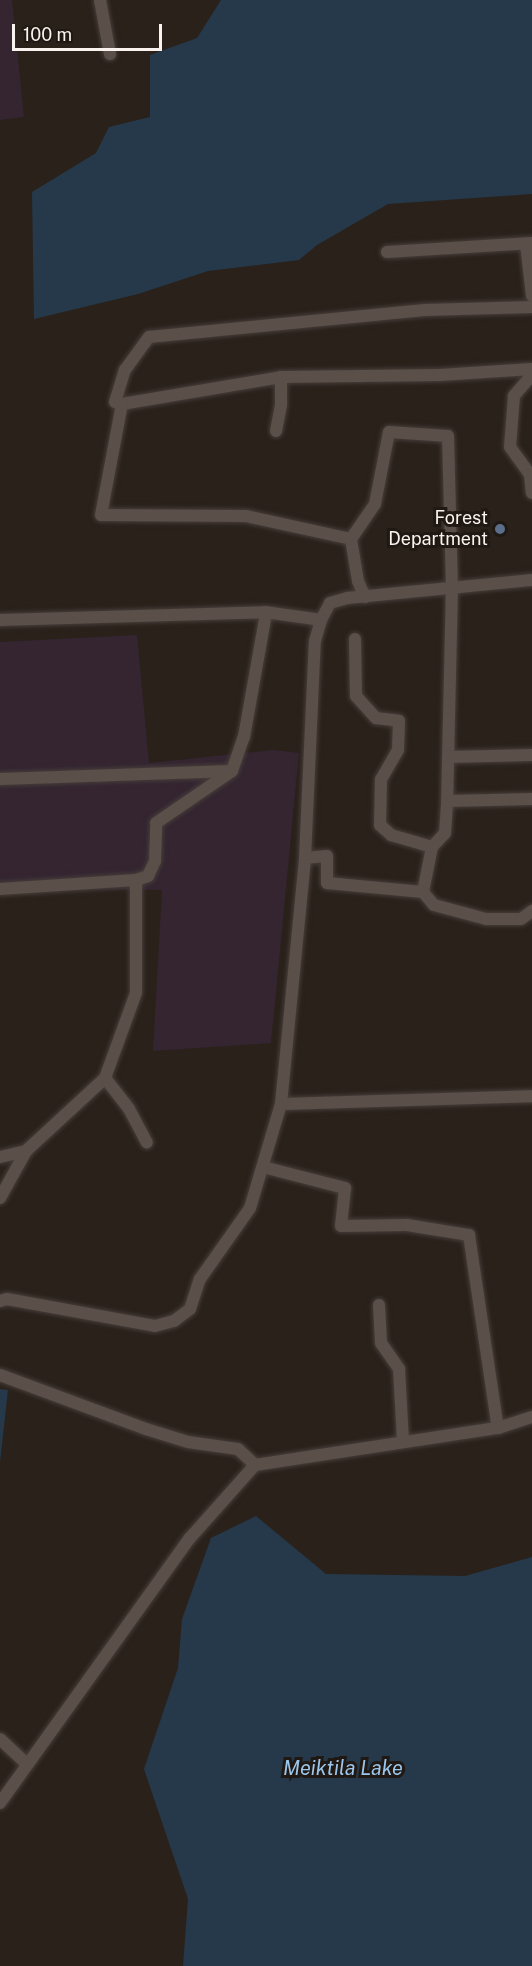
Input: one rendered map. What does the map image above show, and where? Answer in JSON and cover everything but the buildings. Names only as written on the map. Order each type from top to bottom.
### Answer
[{"type":"street","points":[[100,0],[110,54]]},
{"type":"street","points":[[387,252],[529,244],[532,296]]},
{"type":"street","points":[[532,307],[425,310],[149,337],[125,370],[115,402],[122,404],[280,377],[440,375],[532,369]]},
{"type":"street","points":[[532,375],[514,396],[510,447],[530,475],[532,493]]},
{"type":"street","points":[[276,432],[281,405],[280,377]]},
{"type":"street","points":[[122,404],[101,515],[246,516],[351,539]]},
{"type":"street","points":[[365,597],[358,580],[351,539],[375,504],[388,432],[448,436],[452,586],[447,801],[445,833],[432,847],[423,892]]},
{"type":"street","points":[[0,1301],[7,1299],[155,1326],[174,1320],[190,1309],[200,1279],[250,1208],[281,1104],[305,858],[315,641],[321,620],[330,603],[452,586],[532,580]]},
{"type":"street","points":[[0,620],[266,614],[321,620]]},
{"type":"street","points":[[0,889],[136,880],[148,876],[155,861],[156,823],[232,771],[244,737],[266,614]]},
{"type":"street","points":[[355,639],[356,696],[376,718],[399,721],[398,750],[381,779],[380,825],[391,834],[432,847]]},
{"type":"street","points":[[448,757],[532,755]]},
{"type":"street","points":[[0,778],[232,771]]},
{"type":"street","points":[[447,801],[532,799]]},
{"type":"street","points":[[305,858],[327,856],[327,883],[423,892],[434,905],[486,918],[521,918],[532,911]]},
{"type":"street","points":[[0,1198],[26,1151],[105,1078],[136,993],[136,880]]},
{"type":"street","points":[[105,1078],[129,1109],[147,1143]]},
{"type":"street","points":[[281,1104],[532,1096]]},
{"type":"street","points":[[0,1157],[26,1151]]},
{"type":"street","points":[[263,1167],[345,1188],[341,1226],[407,1225],[469,1235],[498,1428]]},
{"type":"street","points":[[379,1305],[381,1343],[399,1369],[403,1441]]},
{"type":"street","points":[[0,1375],[146,1429],[188,1442],[238,1449],[255,1465]]},
{"type":"street","points":[[0,1803],[26,1763],[190,1538],[255,1465],[498,1428],[532,1417]]},
{"type":"street","points":[[0,1739],[26,1763]]},
{"type":"shaded area","points":[[0,0],[12,0],[24,117],[0,120]]},
{"type":"shaded area","points":[[137,635],[149,763],[273,750],[299,753],[271,1043],[153,1051],[162,890],[0,889],[0,642]]},
{"type":"water","points":[[221,0],[532,0],[532,194],[388,204],[317,245],[299,260],[208,271],[138,294],[34,319],[32,192],[96,153],[109,127],[150,117],[150,55],[197,38]]},
{"type":"water","points":[[0,1389],[8,1390],[0,1462]]},
{"type":"water","name":"Meiktila Lake","points":[[256,1516],[326,1574],[465,1576],[532,1557],[532,1966],[183,1966],[188,1899],[144,1769],[178,1668],[182,1619],[211,1538]]},
{"type":"place","name":"Forest Department","points":[[500,529]]}]
